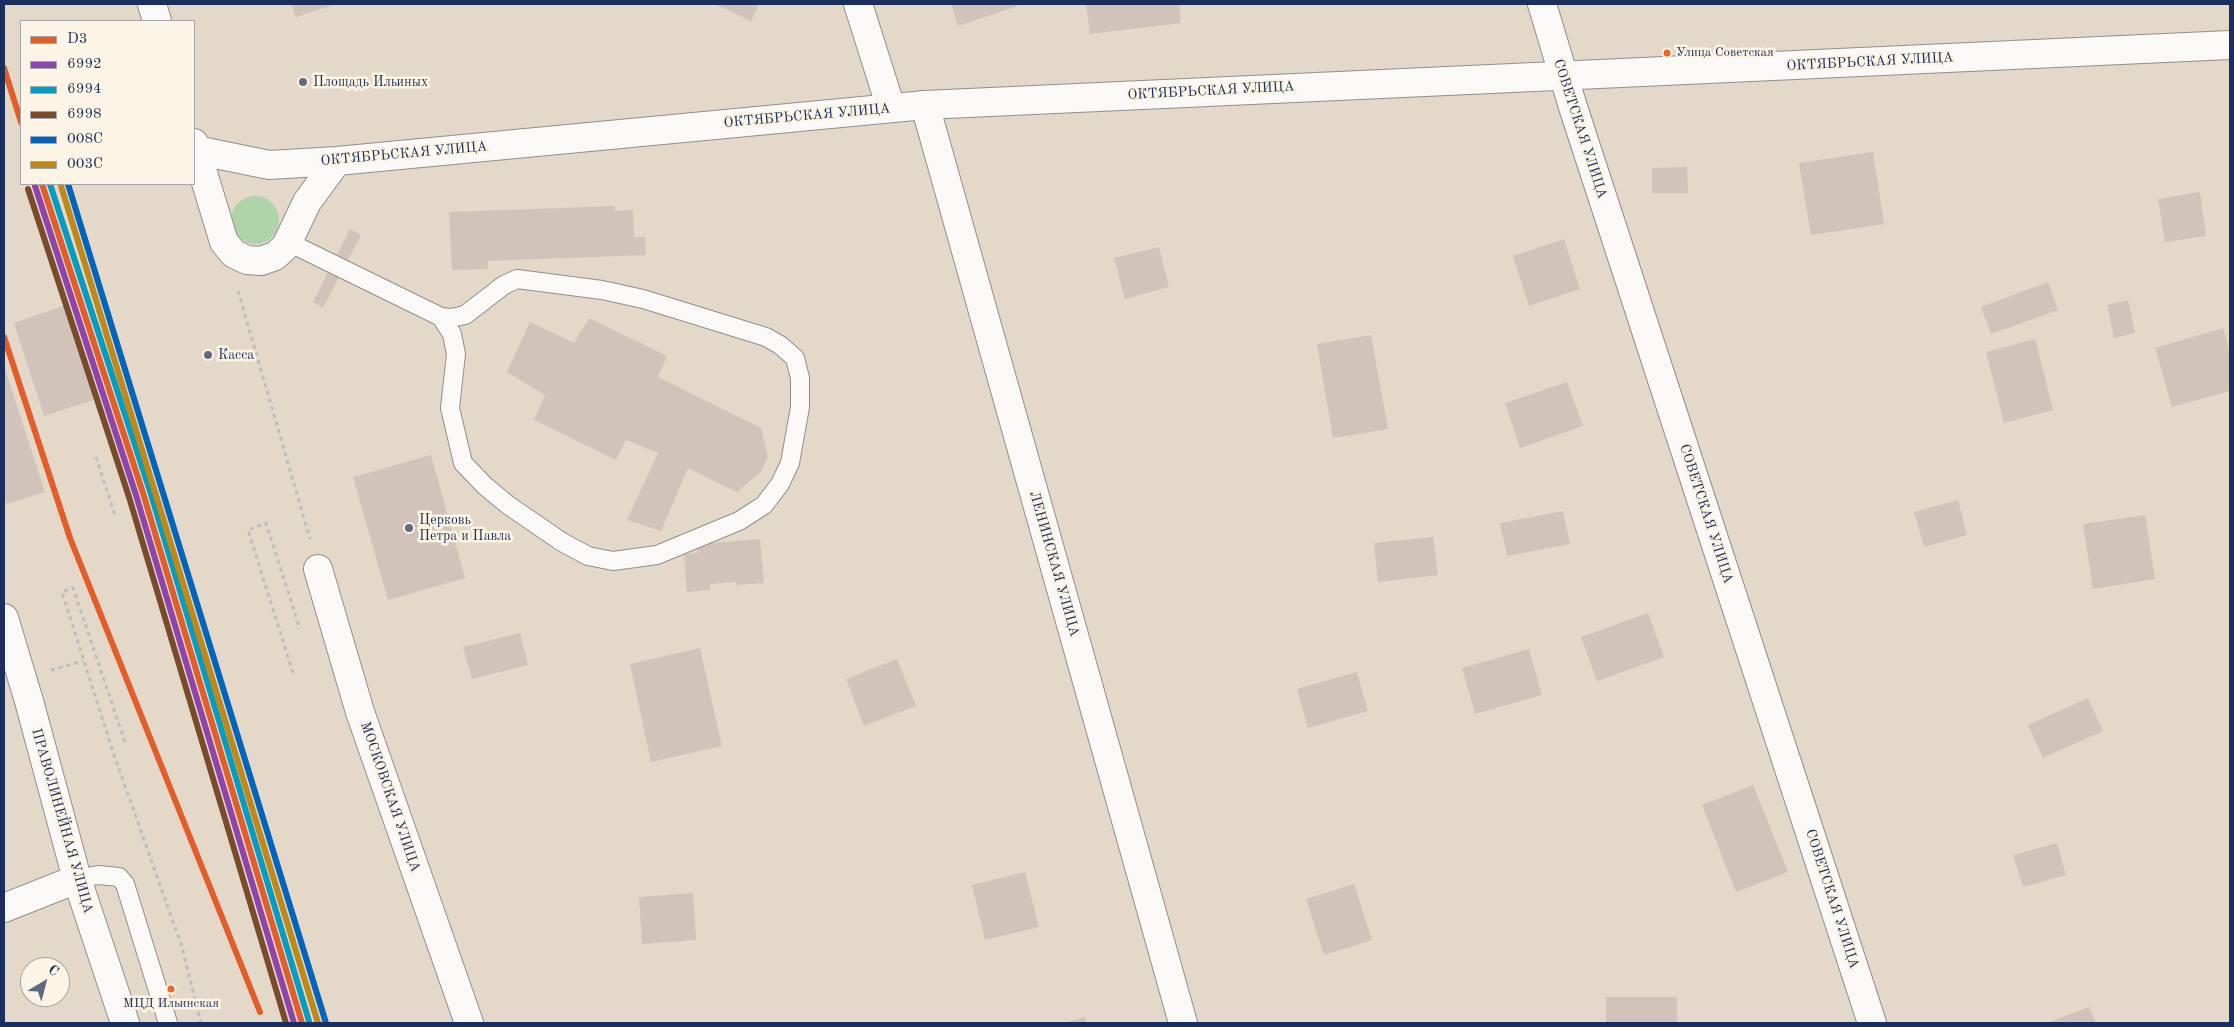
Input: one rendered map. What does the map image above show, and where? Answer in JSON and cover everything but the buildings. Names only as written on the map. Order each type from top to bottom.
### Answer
[{"type":"main road","points":[[152,4],[157,20]]},
{"type":"main road","points":[[858,4],[891,108]]},
{"type":"main road","name":"СОВЕТСКАЯ УЛИЦА","points":[[1542,4],[1563,76],[1872,1023]]},
{"type":"main road","name":"ОКТЯБРЬСКАЯ УЛИЦА","points":[[195,147],[269,165],[337,161],[926,104],[2230,45]]},
{"type":"main road","name":"ЛЕНИНСКАЯ УЛИЦА","points":[[926,104],[1183,1023]]},
{"type":"main road","points":[[195,147],[224,242],[234,254],[247,260],[261,261],[275,256],[288,242],[307,202],[337,161]]},
{"type":"main road","name":"МОСКОВСКАЯ УЛИЦА","points":[[318,569],[360,712],[469,1023]]},
{"type":"main road","name":"ПРАВОЛИНЕЙНАЯ УЛИЦА","points":[[4,618],[29,701],[77,878],[124,1023]]},
{"type":"main road","points":[[4,908],[77,878]]},
{"type":"lane","points":[[288,242],[441,317],[451,318],[465,315],[504,285],[517,279],[627,295],[766,337],[780,345],[795,358],[800,378],[800,407],[790,463],[780,484],[764,505],[739,521],[657,555],[613,561],[588,556],[562,542],[508,505],[485,486],[463,463],[450,408],[456,354],[452,334],[441,317]]},
{"type":"lane","points":[[77,878],[98,875],[119,877],[125,884],[168,1023]]},
{"type":"path","points":[[224,242],[318,569]]},
{"type":"path","points":[[96,457],[115,515]]},
{"type":"path","points":[[293,673],[248,530],[266,523],[301,630]]},
{"type":"path","points":[[125,742],[73,588],[62,592],[112,749],[182,947],[202,1023]]},
{"type":"green space","points":[[250,196],[260,196],[272,203],[279,215],[279,225],[272,237],[260,244],[250,244],[242,240],[235,233],[231,225],[231,215],[235,207],[242,200]]},
{"type":"transit line","name":"D3","points":[[4,68],[20,119]]},
{"type":"transit line","name":"D3","points":[[42,185],[143,493],[302,1023]]},
{"type":"transit line","name":"6994","points":[[50,185],[150,491],[309,1021]]},
{"type":"transit line","name":"008С","points":[[68,185],[326,1023]]},
{"type":"transit line","name":"6992","points":[[35,186],[136,495],[294,1023]]},
{"type":"transit line","name":"003С","points":[[61,186],[318,1023]]},
{"type":"transit line","name":"6998","points":[[28,189],[129,497],[286,1023]]},
{"type":"transit line","name":"D3","points":[[4,337],[70,538],[260,1012]]},
{"type":"place","name":"Улица Советская","points":[[1667,53]]},
{"type":"place","name":"Площадь Ильиных","points":[[303,82]]},
{"type":"place","name":"Касса","points":[[208,355]]},
{"type":"place","name":"Церковь Петра и Павла","points":[[409,528]]},
{"type":"place","name":"МЦД Ильинская","points":[[171,989]]}]
